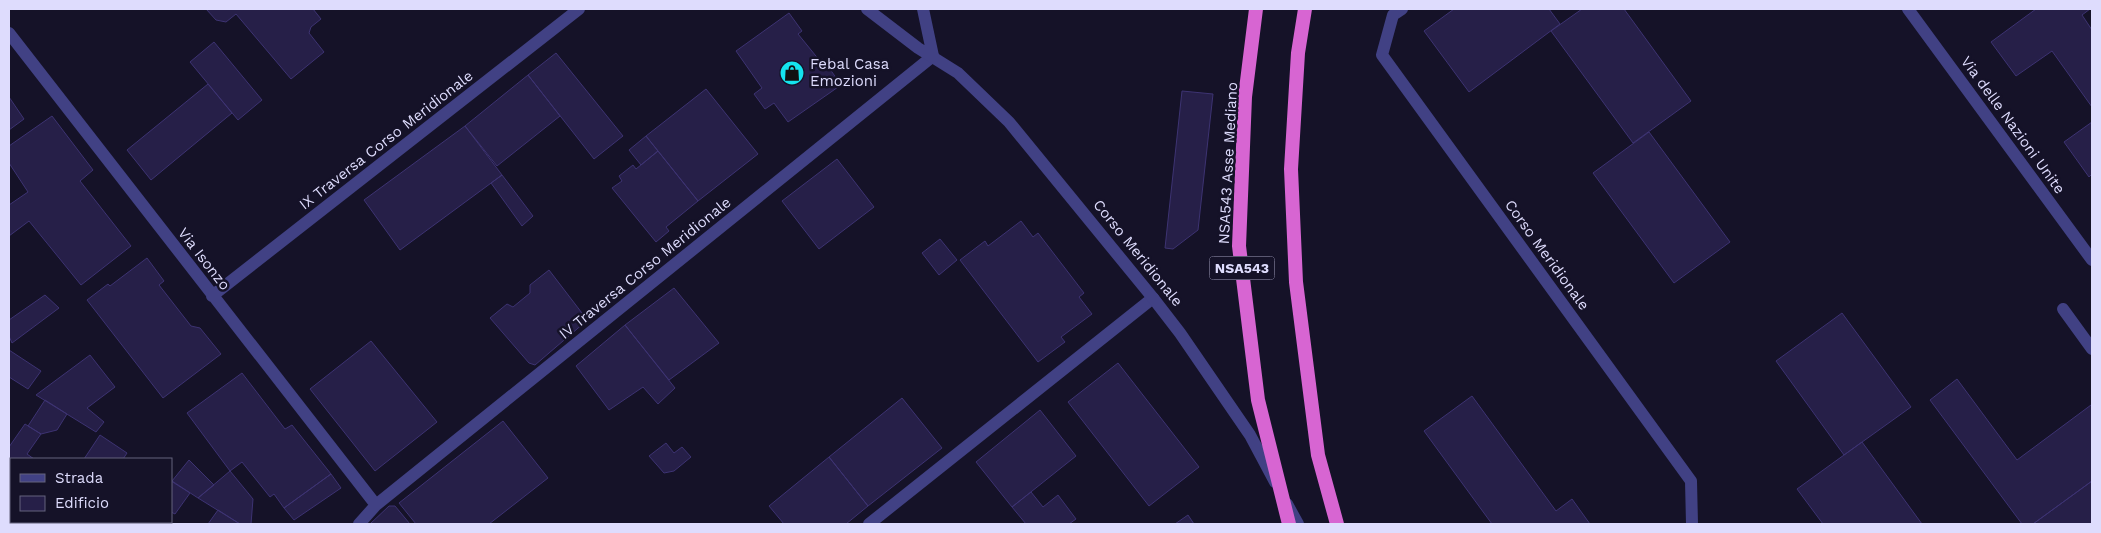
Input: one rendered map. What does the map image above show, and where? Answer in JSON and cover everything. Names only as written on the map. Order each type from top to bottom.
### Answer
[{"type":"highway","name":"NSA543 Asse Mediano","points":[[1256,9],[1245,97],[1239,246],[1258,400],[1289,524]]},
{"type":"highway","name":"NSA543","points":[[1305,9],[1298,52],[1291,169],[1296,282],[1318,455],[1338,524]]},
{"type":"street","name":"IX Traversa Corso Meridionale","points":[[212,296],[579,9]]},
{"type":"street","name":"Corso Meridionale","points":[[867,9],[918,48],[958,74],[1009,122],[1154,298],[1250,435],[1298,524]]},
{"type":"street","points":[[924,9],[933,56]]},
{"type":"street","name":"Corso Meridionale","points":[[1402,9],[1393,16],[1382,55],[1692,481],[1692,524]]},
{"type":"street","name":"Via delle Nazioni Unite","points":[[1908,9],[2092,260]]},
{"type":"street","name":"Via Isonzo","points":[[9,33],[212,296],[376,504]]},
{"type":"street","name":"IV Traversa Corso Meridionale","points":[[359,524],[376,504],[933,56]]},
{"type":"street","points":[[869,524],[1154,298]]},
{"type":"street","points":[[2063,309],[2092,349]]},
{"type":"building","points":[[206,9],[313,9],[321,19],[311,27],[309,33],[324,52],[291,79],[236,14],[226,22],[216,20]]},
{"type":"building","points":[[1454,9],[1549,9],[1560,24],[1469,92],[1424,31]]},
{"type":"building","points":[[1582,9],[1624,9],[1691,101],[1633,143],[1551,31]]},
{"type":"building","points":[[2036,9],[2090,9],[2082,15],[2092,30],[2092,107],[2052,51],[2016,76],[1991,42]]},
{"type":"building","name":"Febal Casa Emozioni","points":[[789,13],[802,31],[798,34],[820,61],[823,59],[841,85],[788,122],[774,103],[765,109],[754,94],[762,88],[736,51]]},
{"type":"building","points":[[214,42],[262,100],[238,120],[190,62]]},
{"type":"building","points":[[556,53],[623,136],[594,159],[528,75]]},
{"type":"building","points":[[528,75],[560,116],[497,166],[465,126]]},
{"type":"building","points":[[208,84],[232,113],[151,180],[127,150]]},
{"type":"building","points":[[706,89],[758,154],[698,201],[646,136]]},
{"type":"building","points":[[1182,91],[1213,94],[1198,230],[1173,249],[1165,248]]},
{"type":"building","points":[[9,97],[24,119],[9,130]]},
{"type":"building","points":[[52,116],[93,170],[80,181],[131,246],[81,285],[29,221],[9,236],[9,205],[28,192],[9,163],[9,146]]},
{"type":"building","points":[[2092,122],[2092,174],[2089,177],[2064,142]]},
{"type":"building","points":[[465,126],[502,175],[400,250],[364,200]]},
{"type":"building","points":[[1649,132],[1730,242],[1674,283],[1593,173]]},
{"type":"building","points":[[646,136],[658,151],[641,165],[629,150]]},
{"type":"building","points":[[658,151],[698,201],[666,227],[669,231],[656,242],[612,188],[622,181],[619,176],[633,165],[636,169]]},
{"type":"building","points":[[837,159],[874,207],[819,249],[782,201]]},
{"type":"building","points":[[502,175],[533,216],[522,226],[491,183]]},
{"type":"building","points":[[1021,221],[1033,237],[1038,233],[1084,293],[1079,297],[1092,314],[1061,337],[1065,342],[1038,362],[960,260],[985,241],[988,246]]},
{"type":"building","points":[[940,239],[957,260],[939,275],[922,253]]},
{"type":"building","points":[[147,258],[164,281],[159,285],[191,326],[200,328],[221,354],[163,398],[87,300],[108,284],[110,286]]},
{"type":"building","points":[[549,270],[585,317],[584,323],[535,365],[529,363],[490,318],[507,304],[513,307],[530,293],[530,285]]},
{"type":"building","points":[[674,288],[719,343],[669,380],[625,325]]},
{"type":"building","points":[[45,295],[59,308],[12,343],[9,336],[9,320]]},
{"type":"building","points":[[1842,313],[1911,407],[1844,455],[1776,361]]},
{"type":"building","points":[[625,325],[675,388],[658,404],[643,387],[609,410],[576,366]]},
{"type":"building","points":[[371,341],[437,422],[375,471],[310,389]]},
{"type":"building","points":[[9,350],[41,371],[28,389],[9,377]]},
{"type":"building","points":[[90,355],[115,387],[87,408],[104,422],[96,432],[36,395]]},
{"type":"building","points":[[1118,363],[1199,467],[1149,506],[1068,402]]},
{"type":"building","points":[[242,373],[285,429],[292,425],[331,474],[284,508],[274,494],[270,497],[242,462],[230,471],[187,413]]},
{"type":"building","points":[[1957,379],[2017,460],[2091,405],[2092,481],[2033,524],[2022,524],[1930,400]]},
{"type":"building","points":[[1472,396],[1556,511],[1572,499],[1590,524],[1492,524],[1424,431]]},
{"type":"building","points":[[902,398],[942,448],[868,506],[829,457]]},
{"type":"building","points":[[45,400],[67,414],[57,430],[41,434],[28,426]]},
{"type":"building","points":[[1040,410],[1076,456],[1012,507],[976,462]]},
{"type":"building","points":[[503,421],[548,478],[489,524],[416,524],[399,503]]},
{"type":"building","points":[[25,424],[41,434],[27,454],[33,458],[10,458],[10,523],[34,524],[9,524],[9,447]]},
{"type":"building","points":[[100,435],[127,453],[124,458],[85,458]]},
{"type":"building","points":[[1862,442],[1922,524],[1823,524],[1797,489]]},
{"type":"building","points":[[666,443],[674,453],[682,447],[691,457],[674,471],[664,473],[649,456]]},
{"type":"building","points":[[829,457],[868,506],[846,524],[784,524],[769,506]]},
{"type":"building","points":[[189,460],[214,485],[198,498],[172,481]]},
{"type":"building","points":[[230,471],[253,499],[251,524],[240,524],[198,498]]},
{"type":"building","points":[[331,474],[341,488],[294,520],[284,508]]},
{"type":"building","points":[[2092,481],[2092,524],[2033,524]]},
{"type":"building","points":[[172,482],[190,493],[175,514],[172,512]]},
{"type":"building","points":[[1031,492],[1043,507],[1058,495],[1076,519],[1069,524],[1026,524],[1012,507]]},
{"type":"building","points":[[389,506],[395,506],[410,524],[370,524]]},
{"type":"building","points":[[218,510],[240,524],[208,524]]},
{"type":"building","points":[[1188,515],[1194,524],[1175,524]]},
{"type":"building","points":[[48,523],[122,523],[122,524]]},
{"type":"place","name":"Febal Casa Emozioni","points":[[792,73]]}]
